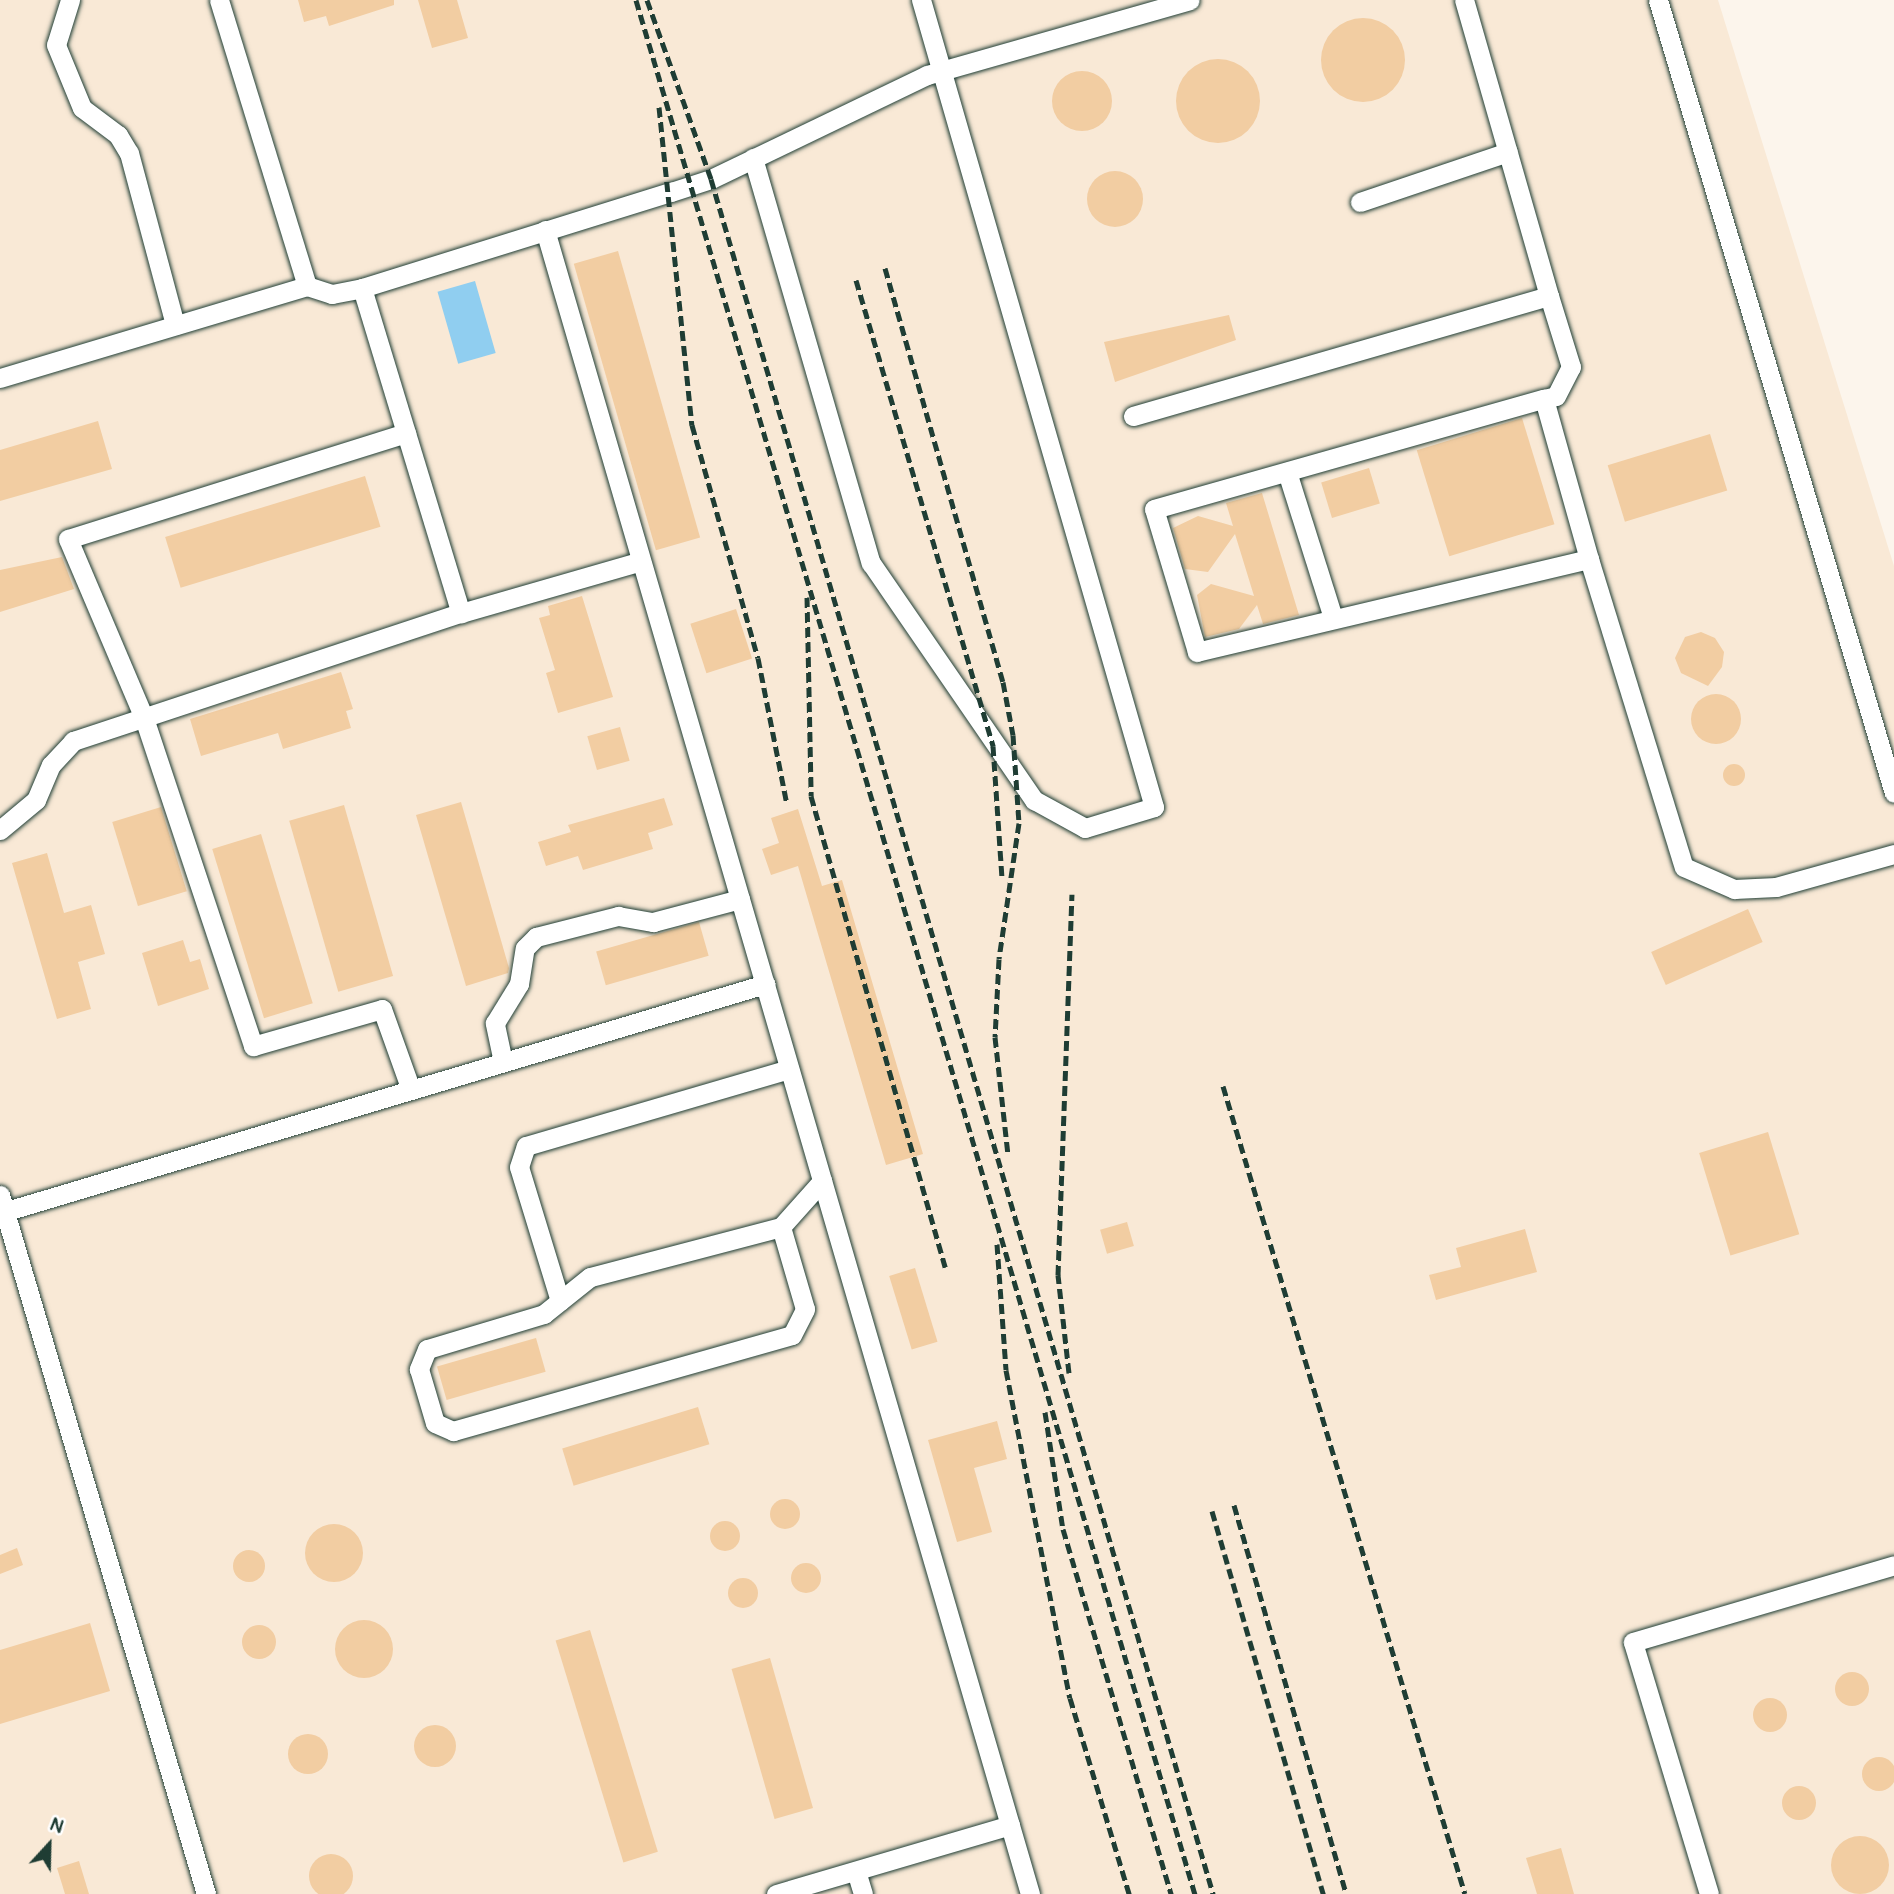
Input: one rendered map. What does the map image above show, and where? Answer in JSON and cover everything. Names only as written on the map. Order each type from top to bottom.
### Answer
[{"type":"lane","points":[[70,0],[56,46],[82,108],[118,135],[129,153],[175,326]]},
{"type":"lane","points":[[219,0],[307,286]]},
{"type":"lane","points":[[753,158],[872,563],[1034,800],[1084,828],[1154,807],[921,0]]},
{"type":"lane","points":[[0,379],[307,286],[332,294],[362,288],[711,179],[942,71],[1190,0]]},
{"type":"lane","points":[[1464,0],[1571,367],[1556,396],[1154,509],[1197,652],[1589,559]]},
{"type":"lane","points":[[1658,0],[1894,793]]},
{"type":"lane","points":[[1360,202],[1508,152]]},
{"type":"lane","points":[[545,230],[1030,1894]]},
{"type":"lane","points":[[362,288],[461,613]]},
{"type":"lane","points":[[1133,416],[1549,296]]},
{"type":"lane","points":[[1544,399],[1589,559],[1684,867],[1734,889],[1776,887],[1894,854]]},
{"type":"lane","points":[[407,433],[68,539],[144,718],[253,1046],[382,1009],[411,1090]]},
{"type":"lane","points":[[1287,472],[1333,618]]},
{"type":"lane","points":[[0,830],[36,800],[51,765],[73,741],[461,613],[641,561]]},
{"type":"lane","points":[[503,1062],[495,1023],[519,984],[525,947],[536,937],[618,916],[653,922],[740,899]]},
{"type":"lane","points":[[206,1894],[2,1206],[411,1090],[765,984]]},
{"type":"lane","points":[[560,1301],[519,1167],[526,1146],[789,1069]]},
{"type":"lane","points":[[780,1227],[805,1309],[792,1335],[453,1431],[435,1423],[419,1369],[427,1349],[544,1314],[590,1277],[780,1227],[822,1181]]},
{"type":"lane","points":[[1709,1894],[1633,1643],[1894,1565]]},
{"type":"lane","points":[[776,1894],[1010,1825]]},
{"type":"lane","points":[[856,1871],[863,1894]]},
{"type":"shaded area","points":[[0,0],[1718,0],[1894,566],[1894,1894],[0,1894]]},
{"type":"water","points":[[475,281],[496,353],[458,364],[438,292]]},
{"type":"building","points":[[298,0],[394,0],[394,5],[329,26],[326,16],[304,22]]},
{"type":"building","points":[[418,0],[457,0],[468,38],[432,48]]},
{"type":"building","points":[[1363,18],[1379,21],[1393,30],[1402,44],[1405,60],[1402,76],[1393,90],[1379,99],[1363,102],[1347,99],[1333,90],[1324,76],[1321,60],[1324,44],[1333,30],[1347,21]]},
{"type":"building","points":[[1218,59],[1234,62],[1248,71],[1257,85],[1260,101],[1257,117],[1248,131],[1234,140],[1218,143],[1202,140],[1188,131],[1179,117],[1176,101],[1179,85],[1188,71],[1202,62]]},
{"type":"building","points":[[1082,71],[1103,80],[1112,101],[1103,122],[1082,131],[1061,122],[1052,101],[1061,80]]},
{"type":"building","points":[[1115,171],[1130,176],[1138,184],[1143,199],[1138,214],[1130,222],[1115,227],[1100,222],[1092,214],[1087,199],[1092,184],[1100,176]]},
{"type":"building","points":[[618,251],[700,537],[656,550],[574,264]]},
{"type":"building","points":[[1229,315],[1236,340],[1115,382],[1104,342]]},
{"type":"building","points":[[1522,418],[1554,524],[1449,556],[1417,450]]},
{"type":"building","points":[[98,421],[112,469],[0,501],[0,450]]},
{"type":"building","points":[[1710,434],[1727,490],[1625,522],[1608,465]]},
{"type":"building","points":[[1369,468],[1380,503],[1332,518],[1321,483]]},
{"type":"building","points":[[365,476],[380,527],[181,588],[165,537]]},
{"type":"building","points":[[1262,493],[1299,615],[1263,624],[1257,605],[1239,629],[1205,637],[1197,595],[1211,584],[1254,596],[1235,534],[1208,572],[1185,569],[1173,528],[1198,516],[1233,526],[1226,503]]},
{"type":"building","points":[[62,557],[74,589],[0,612],[0,570]]},
{"type":"building","points":[[582,596],[613,697],[558,713],[546,673],[555,670],[539,618],[550,615],[548,606]]},
{"type":"building","points":[[736,609],[752,658],[706,673],[690,624]]},
{"type":"building","points":[[1701,632],[1715,638],[1724,652],[1722,667],[1708,686],[1681,673],[1675,658],[1685,637]]},
{"type":"building","points":[[341,672],[353,709],[346,711],[351,728],[283,749],[278,733],[201,756],[190,719]]},
{"type":"building","points":[[1716,694],[1733,702],[1741,719],[1733,736],[1716,744],[1699,736],[1691,719],[1699,702]]},
{"type":"building","points":[[620,727],[630,761],[597,770],[587,736]]},
{"type":"building","points":[[1734,764],[1742,767],[1745,775],[1742,783],[1734,786],[1726,783],[1723,775],[1726,767]]},
{"type":"building","points":[[664,798],[673,825],[648,833],[653,849],[583,870],[578,856],[546,866],[538,842],[571,832],[568,825]]},
{"type":"building","points":[[461,802],[509,968],[508,973],[466,986],[416,815]]},
{"type":"building","points":[[344,805],[393,976],[338,992],[289,821]]},
{"type":"building","points":[[161,807],[187,891],[138,906],[112,822]]},
{"type":"building","points":[[798,809],[822,886],[842,880],[923,1154],[886,1165],[798,866],[771,875],[762,849],[779,843],[771,818]]},
{"type":"building","points":[[261,834],[313,1003],[264,1018],[212,849]]},
{"type":"building","points":[[47,853],[64,913],[91,905],[105,954],[78,962],[91,1009],[57,1019],[12,863]]},
{"type":"building","points":[[1748,909],[1763,942],[1666,985],[1651,952]]},
{"type":"building","points":[[699,922],[709,956],[606,985],[596,951]]},
{"type":"building","points":[[183,940],[190,962],[200,959],[209,989],[158,1006],[142,953]]},
{"type":"building","points":[[1768,1132],[1799,1234],[1730,1255],[1699,1153]]},
{"type":"building","points":[[1127,1222],[1134,1246],[1107,1254],[1100,1230]]},
{"type":"building","points":[[1525,1229],[1537,1272],[1436,1300],[1429,1275],[1461,1267],[1456,1248]]},
{"type":"building","points":[[915,1268],[938,1342],[912,1350],[889,1276]]},
{"type":"building","points":[[536,1338],[546,1372],[447,1400],[437,1366]]},
{"type":"building","points":[[698,1407],[709,1444],[574,1486],[562,1449]]},
{"type":"building","points":[[997,1421],[1007,1459],[974,1468],[992,1532],[957,1542],[928,1440]]},
{"type":"building","points":[[785,1499],[791,1500],[799,1508],[799,1520],[791,1528],[785,1529],[779,1528],[771,1520],[770,1514],[771,1508],[779,1500]]},
{"type":"building","points":[[725,1521],[731,1522],[739,1530],[739,1542],[731,1550],[725,1551],[719,1550],[711,1542],[710,1536],[711,1530],[719,1522]]},
{"type":"building","points":[[334,1524],[355,1532],[363,1553],[355,1574],[334,1582],[313,1574],[305,1553],[313,1532]]},
{"type":"building","points":[[17,1548],[23,1565],[0,1574],[0,1555]]},
{"type":"building","points":[[249,1550],[260,1555],[265,1566],[260,1577],[249,1582],[238,1577],[233,1566],[238,1555]]},
{"type":"building","points":[[806,1563],[812,1564],[820,1572],[820,1584],[812,1592],[806,1593],[800,1592],[792,1584],[791,1578],[792,1572],[800,1564]]},
{"type":"building","points":[[743,1578],[749,1579],[757,1587],[757,1599],[749,1607],[743,1608],[737,1607],[729,1599],[728,1593],[729,1587],[737,1579]]},
{"type":"building","points":[[364,1620],[375,1622],[388,1633],[393,1649],[391,1660],[380,1673],[364,1678],[353,1676],[340,1665],[335,1649],[337,1638],[348,1625]]},
{"type":"building","points":[[90,1623],[110,1691],[0,1724],[0,1650]]},
{"type":"building","points":[[259,1625],[271,1630],[276,1642],[271,1654],[259,1659],[247,1654],[242,1642],[247,1630]]},
{"type":"building","points":[[590,1630],[658,1852],[623,1862],[556,1641]]},
{"type":"building","points":[[770,1658],[813,1808],[775,1819],[732,1669]]},
{"type":"building","points":[[1852,1672],[1864,1677],[1869,1689],[1864,1701],[1852,1706],[1840,1701],[1835,1689],[1840,1677]]},
{"type":"building","points":[[1770,1698],[1782,1703],[1787,1715],[1782,1727],[1770,1732],[1758,1727],[1753,1715],[1758,1703]]},
{"type":"building","points":[[435,1725],[450,1731],[456,1746],[450,1761],[435,1767],[420,1761],[414,1746],[420,1731]]},
{"type":"building","points":[[308,1734],[316,1735],[322,1740],[327,1746],[327,1762],[322,1768],[316,1773],[308,1774],[300,1773],[294,1768],[289,1762],[288,1754],[289,1746],[294,1740],[300,1735]]},
{"type":"building","points":[[1879,1757],[1891,1762],[1896,1774],[1891,1786],[1879,1791],[1867,1786],[1862,1774],[1867,1762]]},
{"type":"building","points":[[1799,1786],[1811,1791],[1816,1803],[1811,1815],[1799,1820],[1787,1815],[1782,1803],[1787,1791]]},
{"type":"building","points":[[1860,1836],[1871,1838],[1884,1849],[1889,1865],[1887,1876],[1876,1889],[1860,1894],[1849,1892],[1836,1881],[1831,1865],[1833,1854],[1844,1841]]},
{"type":"building","points":[[1561,1848],[1574,1894],[1537,1894],[1526,1858]]},
{"type":"building","points":[[331,1854],[346,1861],[353,1876],[346,1891],[331,1898],[316,1891],[309,1876],[316,1861]]},
{"type":"building","points":[[79,1861],[89,1894],[65,1894],[57,1868]]},
{"type":"railway","points":[[636,0],[1195,1894]]},
{"type":"railway","points":[[647,0],[711,179],[1213,1894]]},
{"type":"railway","points":[[659,107],[692,425],[758,658],[787,804]]},
{"type":"railway","points":[[885,268],[1003,682],[1013,735],[1019,823],[999,959],[995,1037],[1008,1154]]},
{"type":"railway","points":[[856,280],[993,746],[1002,879]]},
{"type":"railway","points":[[807,597],[811,796],[945,1267]]},
{"type":"railway","points":[[1069,1373],[1058,1275],[1072,894]]},
{"type":"railway","points":[[1223,1086],[1465,1894]]},
{"type":"railway","points":[[997,1244],[1006,1370],[1070,1698],[1129,1894]]},
{"type":"railway","points":[[1045,1412],[1063,1529],[1171,1894]]},
{"type":"railway","points":[[1234,1505],[1346,1894]]},
{"type":"railway","points":[[1212,1511],[1323,1894]]}]
